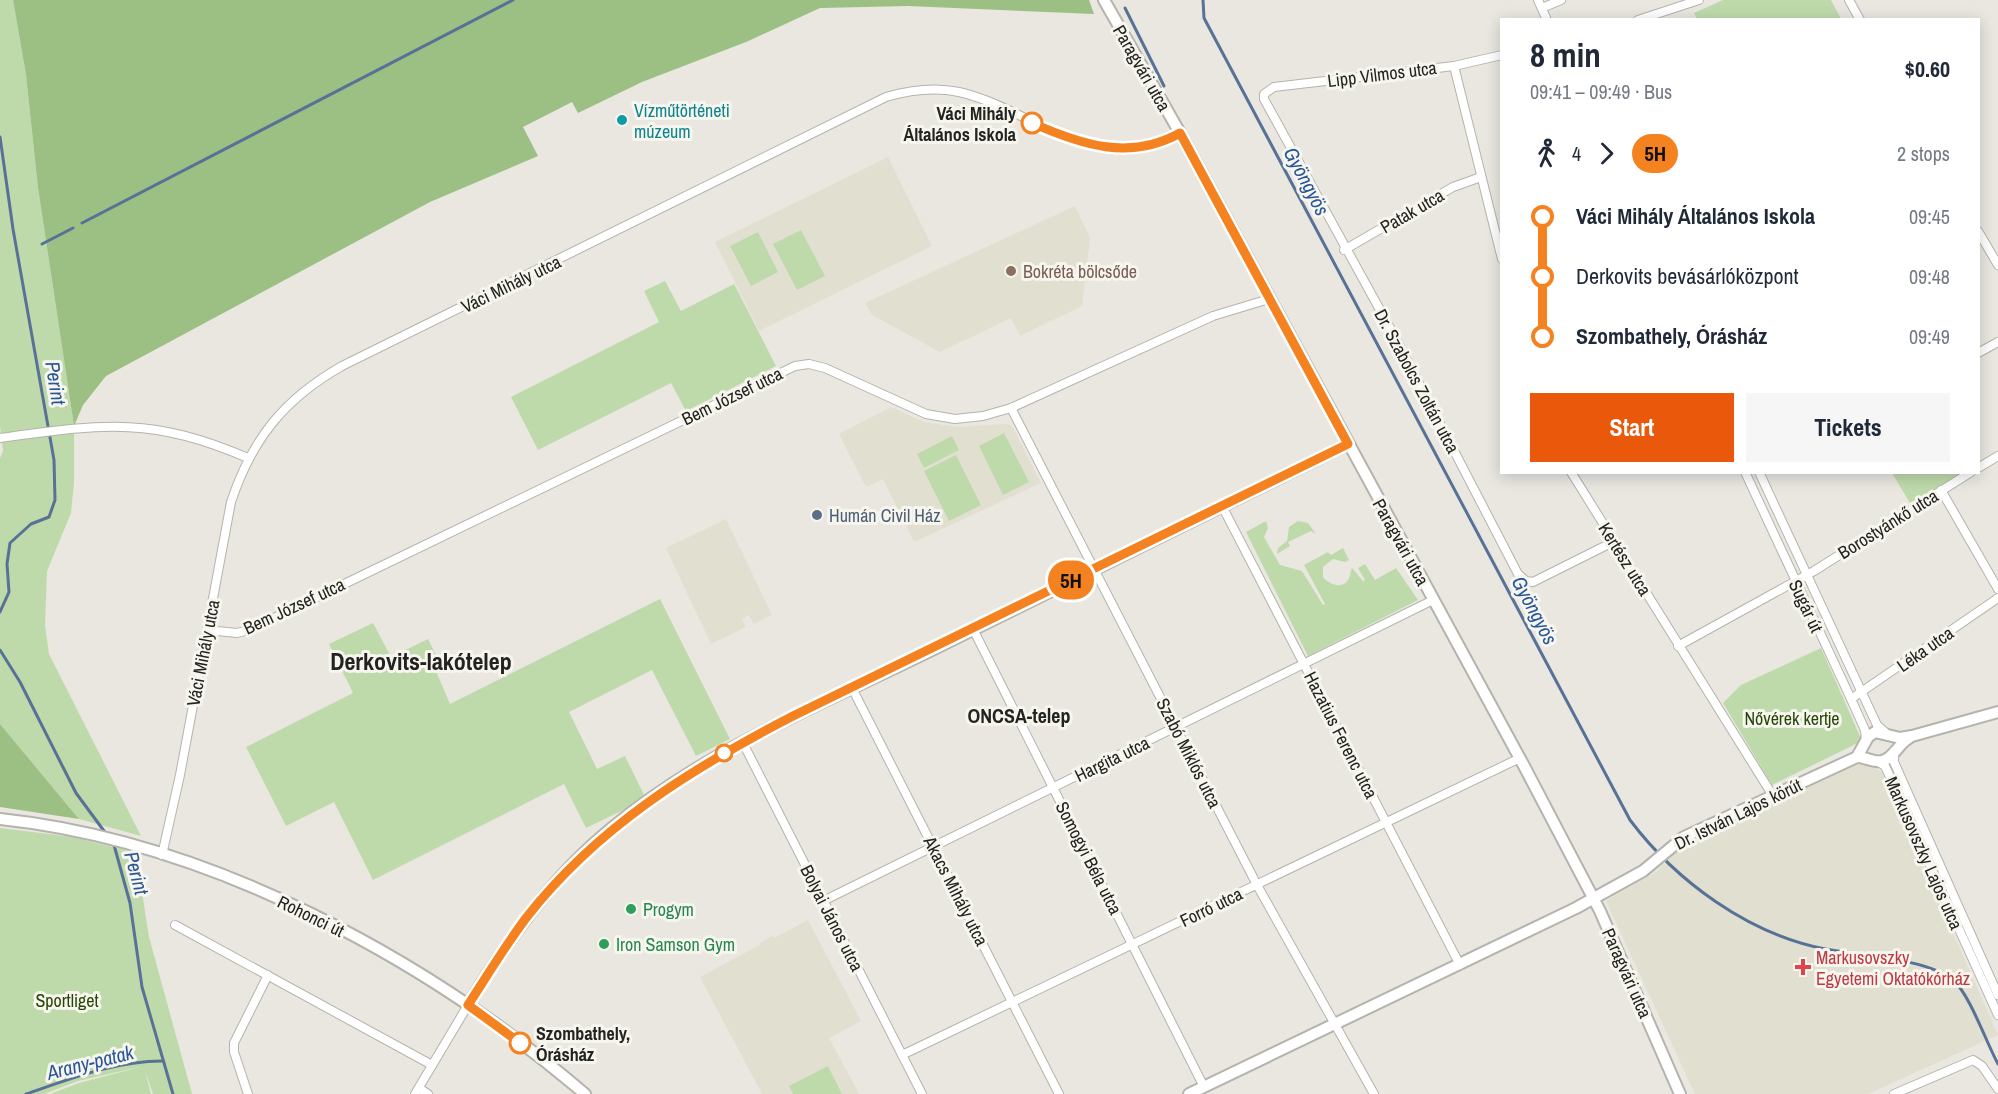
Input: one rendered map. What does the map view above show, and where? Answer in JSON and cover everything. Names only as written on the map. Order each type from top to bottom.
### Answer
[{"type":"street","name":"Paragvári utca","points":[[1104,0],[1180,133],[1520,758],[1593,898],[1680,1094]]},
{"type":"street","points":[[1546,18],[1540,4],[1561,0]]},
{"type":"street","points":[[1644,18],[1699,0]]},
{"type":"street","points":[[1849,0],[1859,18]]},
{"type":"street","name":"Lipp Vilmos utca","points":[[1264,94],[1274,87],[1454,66],[1500,55]]},
{"type":"street","points":[[1454,66],[1500,251]]},
{"type":"street","name":"Váci Mihály utca","points":[[162,855],[180,775],[231,502],[248,458],[266,431],[293,399],[335,370],[881,99],[918,90],[958,92],[1057,134],[1112,150],[1148,147],[1180,133]]},
{"type":"street","name":"Dr. Szabolcs Zoltán utca","points":[[1264,94],[1266,104],[1344,250],[1396,339],[1518,574],[1526,581],[1533,582],[1614,542]]},
{"type":"street","name":"Patak utca","points":[[1344,250],[1453,187],[1481,177]]},
{"type":"street","points":[[1980,234],[1998,265]]},
{"type":"street","name":"Bem József utca","points":[[207,630],[237,633],[249,630],[795,366],[809,364],[825,368],[910,408],[942,418],[968,418],[1011,408],[1213,316],[1269,298]]},
{"type":"street","points":[[1980,352],[1998,342]]},
{"type":"street","name":"Szabó Miklós utca","points":[[1011,408],[1257,885],[1374,1094]]},
{"type":"street","points":[[0,438],[100,425],[146,427],[195,437],[248,458]]},
{"type":"street","points":[[428,1094],[417,1091],[468,1005],[527,917],[594,844],[662,791],[743,743],[1348,444]]},
{"type":"street","points":[[1980,467],[1998,456]]},
{"type":"street","name":"Kertész utca","points":[[1572,474],[1773,796]]},
{"type":"street","name":"Sugár út","points":[[1745,474],[1865,730],[1865,743]]},
{"type":"street","name":"Sugár út","points":[[1760,474],[1805,575],[1877,724],[1888,734]]},
{"type":"street","name":"Borostyánkő utca","points":[[1678,646],[1805,575],[1968,474]]},
{"type":"street","points":[[1941,490],[1998,589]]},
{"type":"street","name":"Hazatius Ferenc utca","points":[[1222,506],[1460,965]]},
{"type":"street","name":"Léka utca","points":[[1851,699],[1863,693],[1998,598]]},
{"type":"street","name":"Hargita utca","points":[[824,901],[1433,600]]},
{"type":"street","name":"Somogyi Béla utca","points":[[973,629],[1204,1087]]},
{"type":"street","name":"Akacs Mihály utca","points":[[852,688],[1059,1094]]},
{"type":"street","points":[[1874,760],[1865,743],[1875,732],[1900,738],[1998,712]]},
{"type":"street","points":[[1888,734],[1894,741],[1894,750]]},
{"type":"street","points":[[1857,756],[1874,760],[1889,758],[1894,750],[1912,736]]},
{"type":"street","name":"Bolyai János utca","points":[[743,743],[922,1094]]},
{"type":"street","name":"Dr. István Lajos körút","points":[[1189,1094],[1460,965],[1593,898],[1643,871],[1684,837],[1857,756],[1865,743]]},
{"type":"street","name":"Markusovszky Lajos utca","points":[[1894,750],[1894,762],[1998,995]]},
{"type":"street","name":"Forró utca","points":[[902,1055],[1520,758]]},
{"type":"street","name":"Markusovszky Lajos utca","points":[[1874,760],[1885,766],[1998,1015]]},
{"type":"street","name":"Rohonci út","points":[[0,819],[78,831],[143,849],[262,892],[306,912],[400,963],[468,1005],[585,1094]]},
{"type":"street","points":[[1957,927],[1966,923]]},
{"type":"street","points":[[175,925],[432,1065]]},
{"type":"street","points":[[1975,966],[1983,962]]},
{"type":"street","points":[[248,1094],[234,1052],[234,1043],[268,975]]},
{"type":"street","points":[[1894,1094],[1973,1060],[1982,1066],[1998,1089]]},
{"type":"shaded area","points":[[888,157],[932,246],[759,331],[715,242]]},
{"type":"shaded area","name":"Bokréta bölcsőde","points":[[1075,206],[1090,238],[1082,306],[1020,336],[1011,318],[940,352],[872,315],[865,303]]},
{"type":"shaded area","points":[[891,407],[924,422],[958,427],[1007,424],[1012,426],[1041,483],[914,542],[883,479],[866,487],[839,434]]},
{"type":"shaded area","points":[[726,519],[772,615],[754,624],[749,615],[742,619],[746,627],[711,644],[666,548]]},
{"type":"shaded area","name":"Markusovszky Egyetemi Oktatókórház","points":[[1855,765],[1869,765],[1882,772],[1998,1035],[1868,1094],[1695,1094],[1606,901],[1656,872],[1681,847]]},
{"type":"shaded area","points":[[808,920],[861,1021],[829,1038],[859,1094],[762,1094],[700,977],[760,945],[772,936],[774,938]]},
{"type":"green space","points":[[0,0],[13,0],[26,75],[38,188],[74,426],[74,483],[71,513],[47,571],[45,625],[49,654],[141,836],[79,819],[0,724],[0,458],[3,451],[0,426]]},
{"type":"green space","points":[[13,0],[1089,0],[1094,14],[908,6],[820,8],[746,42],[642,82],[578,113],[572,102],[523,127],[538,156],[430,202],[106,376],[83,405],[74,426],[38,188],[26,75]]},
{"type":"green space","points":[[1723,0],[1831,0],[1840,18],[1696,18],[1694,13]]},
{"type":"green space","points":[[801,230],[825,276],[797,290],[773,244]]},
{"type":"green space","points":[[758,232],[778,272],[751,286],[730,246]]},
{"type":"green space","points":[[665,281],[681,311],[734,284],[776,366],[686,411],[671,383],[538,450],[511,397],[659,322],[644,291]]},
{"type":"green space","points":[[1004,433],[1029,482],[1003,495],[979,446]]},
{"type":"green space","points":[[952,436],[959,450],[924,468],[917,454]]},
{"type":"green space","points":[[956,455],[981,505],[949,521],[924,471]]},
{"type":"green space","points":[[1893,474],[1961,474],[1910,503]]},
{"type":"green space","points":[[1266,521],[1268,528],[1264,537],[1280,565],[1302,571],[1323,605],[1325,604],[1304,565],[1328,552],[1331,555],[1343,548],[1349,560],[1345,562],[1333,559],[1323,567],[1323,577],[1329,582],[1336,585],[1344,584],[1350,577],[1352,568],[1363,581],[1365,580],[1358,568],[1365,564],[1375,580],[1396,568],[1418,600],[1308,656],[1246,532]]},
{"type":"green space","points":[[1298,521],[1308,523],[1316,534],[1311,531],[1288,542],[1290,546],[1277,554],[1278,548],[1287,541],[1289,527]]},
{"type":"green space","points":[[660,599],[730,739],[696,756],[652,670],[569,712],[597,769],[625,756],[646,799],[586,828],[564,784],[373,880],[334,802],[286,826],[246,747],[353,693],[329,644],[373,623],[391,657],[428,639],[442,667],[436,671],[450,704]]},
{"type":"green space","name":"Nővérek kertje","points":[[1821,648],[1862,741],[1772,785],[1723,703],[1741,685]]},
{"type":"green space","points":[[0,724],[79,819],[0,807]]},
{"type":"green space","name":"Sportliget","points":[[0,828],[73,837],[136,853],[149,937],[192,1094],[153,1094],[145,1071],[151,1094],[50,1094],[79,1083],[144,1066],[78,1081],[44,1094],[0,1094]]},
{"type":"green space","points":[[828,1066],[842,1094],[793,1094],[789,1086]]},
{"type":"waterway","points":[[82,223],[513,0]]},
{"type":"waterway","name":"Gyöngyös","points":[[1203,0],[1204,18],[1630,820],[1669,864],[1716,902],[1742,918],[1796,942],[1927,967],[1953,980],[1971,1007],[1998,1064]]},
{"type":"waterway","points":[[1125,8],[1164,86]]},
{"type":"waterway","name":"Perint","points":[[0,137],[13,229],[54,460],[55,500],[49,517],[31,524],[10,543],[7,564],[9,592],[0,612]]},
{"type":"waterway","points":[[42,244],[73,228]]},
{"type":"waterway","name":"Perint","points":[[0,650],[20,682],[76,793],[107,835]]},
{"type":"waterway","name":"Perint","points":[[114,845],[130,903],[142,987],[173,1094]]},
{"type":"waterway","name":"Arany-patak","points":[[26,1094],[110,1067],[162,1061]]},
{"type":"bus line","name":"5H","points":[[520,1043],[468,1005],[508,943],[551,888],[610,829],[662,791],[714,758],[793,716],[1348,444],[1180,133],[1164,142],[1148,147],[1112,150],[1057,134],[1032,123]]},
{"type":"place","name":"Vízműtörténeti múzeum","points":[[622,120]]},
{"type":"place","name":"Váci Mihály Általános Iskola","points":[[1032,123]]},
{"type":"place","name":"Bokréta bölcsőde","points":[[1011,271]]},
{"type":"place","name":"Humán Civil Ház","points":[[817,515]]},
{"type":"place","name":"Progym","points":[[631,909]]},
{"type":"place","name":"Iron Samson Gym","points":[[604,944]]},
{"type":"place","name":"Markusovszky Egyetemi Oktatókórház","points":[[1803,967]]},
{"type":"place","name":"Szombathely, Órásház","points":[[520,1043]]},
{"type":"district","name":"Derkovits-lakótelep","points":[[421,661]]},
{"type":"district","name":"ONCSA-telep","points":[[1019,715]]}]
